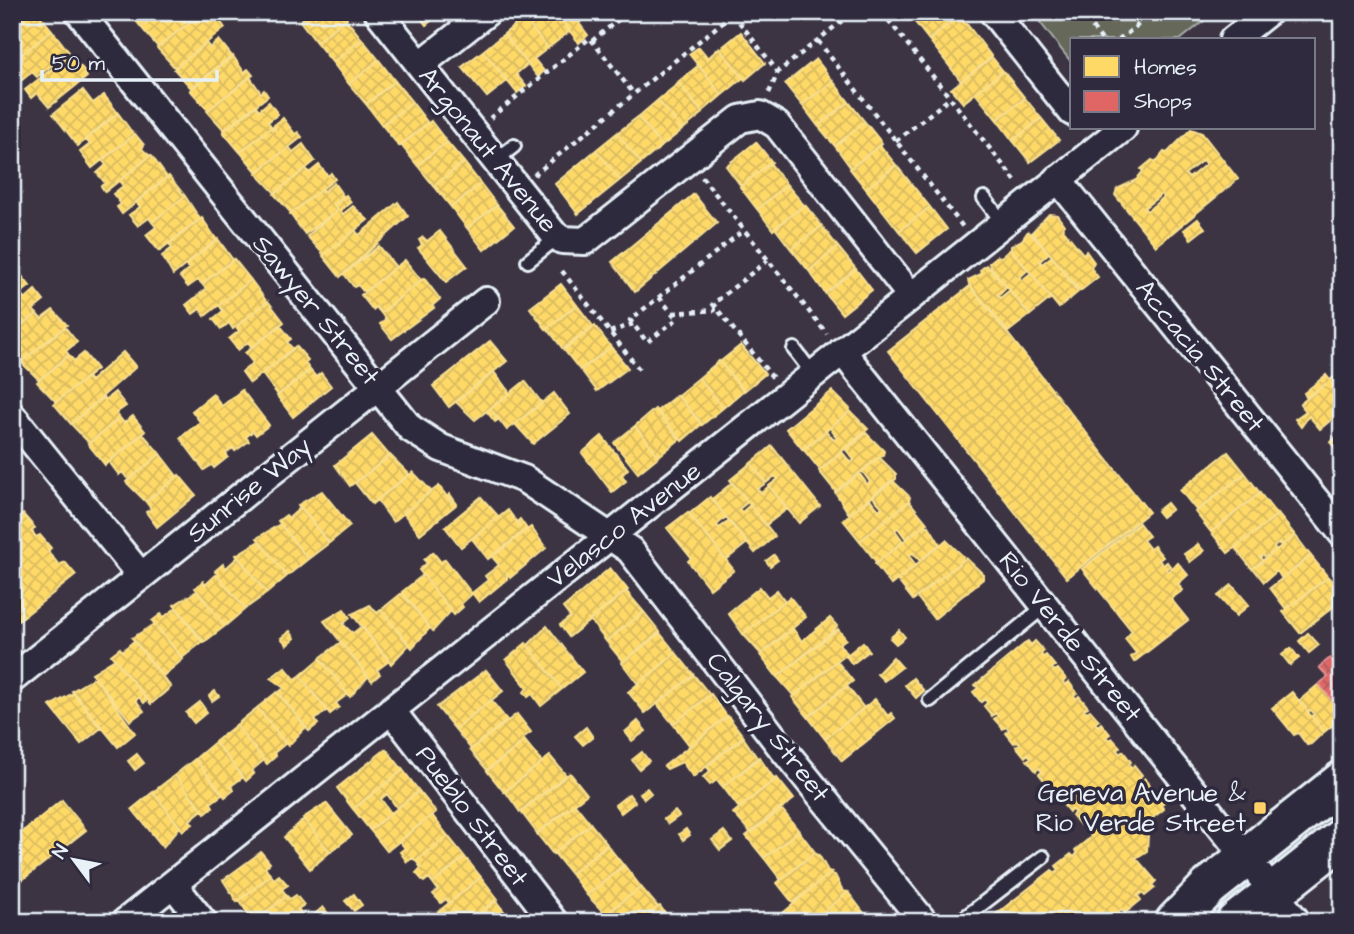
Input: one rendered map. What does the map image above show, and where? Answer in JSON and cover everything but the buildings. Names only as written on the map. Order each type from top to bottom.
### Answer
[{"type":"main road","points":[[1175,922],[1209,887],[1342,781]]},
{"type":"main road","points":[[1236,922],[1342,838]]},
{"type":"street","name":"Sawyer Street","points":[[79,12],[410,428],[426,441],[524,480],[611,535]]},
{"type":"street","name":"Argonaut Avenue","points":[[378,12],[472,132],[505,153],[517,189],[558,237],[574,243],[586,240],[740,119],[760,115]]},
{"type":"street","points":[[420,65],[487,12]]},
{"type":"street","points":[[993,12],[1070,109]]},
{"type":"street","points":[[1236,38],[1268,12]]},
{"type":"street","points":[[760,115],[777,125],[911,296]]},
{"type":"street","name":"Velasco Avenue","points":[[125,922],[1031,201],[1058,179],[1092,137],[1116,130]]},
{"type":"street","name":"Accacia Street","points":[[1058,179],[1342,533]]},
{"type":"street","name":"Sunrise Way","points":[[12,679],[486,301]]},
{"type":"street","name":"Rio Verde Street","points":[[842,351],[1297,922]]},
{"type":"street","points":[[12,416],[141,576]]},
{"type":"street","name":"Calgary Street","points":[[611,535],[644,565],[782,748],[924,922]]},
{"type":"street","name":"Pueblo Street","points":[[391,710],[554,922]]},
{"type":"street","points":[[173,884],[203,922]]},
{"type":"lane","points":[[984,198],[1003,223]]},
{"type":"lane","points":[[528,261],[558,237]]},
{"type":"lane","points":[[794,349],[813,373]]},
{"type":"lane","points":[[930,699],[1045,606]]},
{"type":"lane","points":[[959,922],[1043,857]]},
{"type":"path","points":[[592,41],[628,12]]},
{"type":"path","points":[[760,115],[778,72],[843,20],[845,12]]},
{"type":"path","points":[[882,12],[1031,201]]},
{"type":"path","points":[[1080,12],[1100,38]]},
{"type":"path","points":[[1122,38],[1154,12]]},
{"type":"path","points":[[517,189],[734,13],[778,72]]},
{"type":"path","points":[[472,132],[590,38],[634,94]]},
{"type":"path","points":[[818,41],[977,244]]},
{"type":"path","points":[[896,141],[950,98]]},
{"type":"path","points":[[689,159],[842,351]]},
{"type":"path","points":[[659,297],[677,319],[647,342],[630,320],[659,297],[744,230]]},
{"type":"path","points":[[768,260],[713,304],[787,395]]},
{"type":"path","points":[[562,271],[642,373]]},
{"type":"path","points":[[673,313],[717,310]]},
{"type":"path","points":[[610,332],[633,324]]},
{"type":"green space","points":[[1032,12],[1215,12],[1182,38],[1070,38],[1070,60]]},
{"type":"place","name":"Geneva Avenue & Rio Verde Street","points":[[1260,808]]}]
